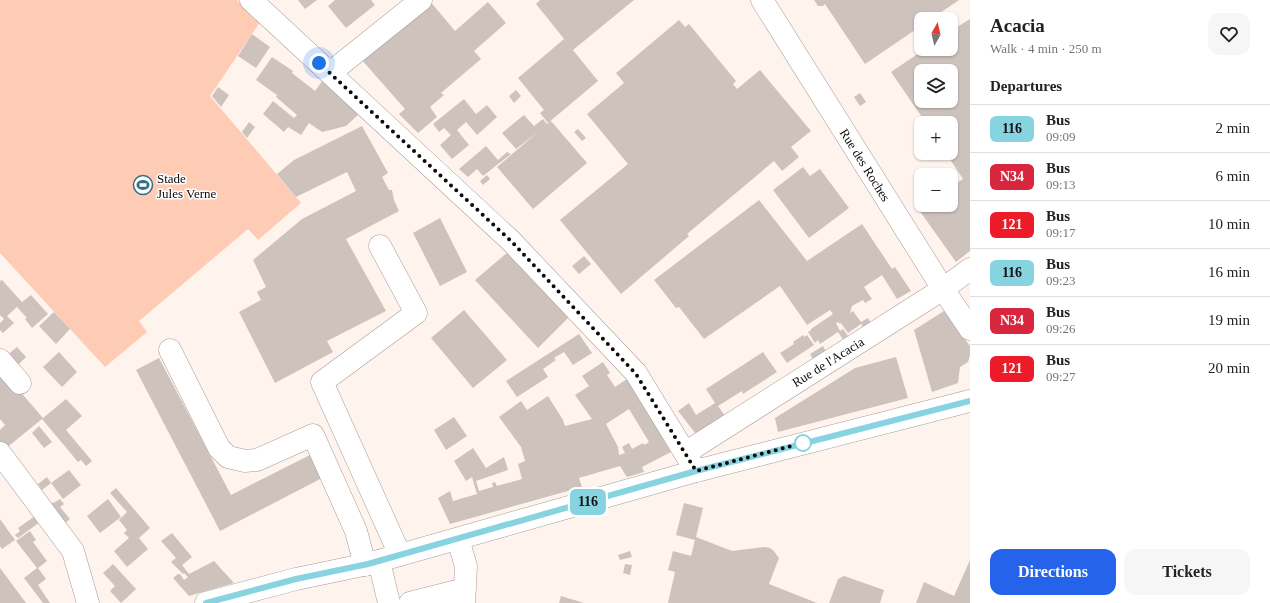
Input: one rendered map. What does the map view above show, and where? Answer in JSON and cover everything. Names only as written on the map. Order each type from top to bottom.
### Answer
[{"type":"street","points":[[251,0],[511,241],[636,374],[696,471]]},
{"type":"street","points":[[330,73],[421,0]]},
{"type":"street","name":"Rue des Roches","points":[[762,0],[943,289],[970,329]]},
{"type":"street","points":[[380,246],[416,313],[322,382],[400,555]]},
{"type":"street","name":"Rue de l'Acacia","points":[[685,453],[943,289],[970,268]]},
{"type":"street","points":[[170,350],[219,448],[228,457],[245,461],[257,460],[314,435],[389,603]]},
{"type":"street","points":[[0,360],[20,383]]},
{"type":"street","points":[[206,603],[296,579],[372,563],[696,471],[970,400]]},
{"type":"street","points":[[0,453],[73,551],[88,603]]},
{"type":"street","points":[[410,603],[465,596],[466,566],[458,538]]},
{"type":"shaded area","name":"Stade Jules Verne","points":[[0,0],[237,0],[260,22],[210,96],[301,203],[258,240],[248,229],[139,321],[147,332],[105,367],[0,253]]},
{"type":"building","points":[[298,0],[317,0],[305,9]]},
{"type":"building","points":[[335,0],[371,0],[375,5],[346,28],[328,6]]},
{"type":"building","points":[[429,0],[455,31],[488,2],[506,23],[474,51],[481,59],[441,93],[444,95],[430,107],[437,117],[418,133],[399,114],[405,109],[361,59]]},
{"type":"building","points":[[540,0],[634,0],[573,50],[536,4]]},
{"type":"building","points":[[814,0],[959,0],[941,12],[914,12],[914,31],[865,64],[825,4],[823,6],[818,6]]},
{"type":"building","points":[[970,19],[970,251],[956,262],[920,212],[958,212],[958,182],[963,179],[958,171],[958,168],[956,168],[951,160],[958,160],[958,116],[921,116],[916,108],[958,108],[958,64],[914,64],[914,106],[891,72],[915,56],[958,56],[958,27]]},
{"type":"building","points":[[679,20],[685,27],[689,24],[736,81],[733,84],[737,89],[760,70],[811,131],[791,147],[799,157],[782,171],[774,161],[687,234],[689,236],[621,294],[560,220],[628,164],[587,114],[624,83],[616,73]]},
{"type":"building","points":[[252,34],[270,47],[256,68],[238,56]]},
{"type":"building","points":[[564,39],[598,81],[548,123],[540,113],[544,110],[518,78]]},
{"type":"building","points":[[272,57],[293,71],[292,73],[315,91],[323,80],[359,114],[346,126],[322,132],[309,123],[301,135],[288,127],[284,132],[263,114],[273,101],[294,118],[297,115],[276,97],[277,95],[256,80]]},
{"type":"building","points":[[218,87],[229,95],[221,107],[212,96]]},
{"type":"building","points":[[516,90],[521,96],[514,103],[509,96]]},
{"type":"building","points":[[860,93],[866,102],[860,106],[854,97]]},
{"type":"building","points":[[464,99],[476,114],[487,105],[497,117],[477,135],[466,122],[457,130],[469,145],[452,159],[440,145],[451,135],[444,128],[439,132],[433,124]]},
{"type":"building","points":[[524,115],[534,126],[543,119],[547,124],[551,121],[587,163],[533,209],[497,167],[538,132],[516,149],[502,133]]},
{"type":"building","points":[[249,122],[255,127],[247,138],[242,132]]},
{"type":"building","points":[[362,126],[388,173],[382,177],[389,190],[392,190],[394,200],[399,211],[346,239],[386,311],[327,341],[333,352],[275,383],[239,312],[261,300],[257,292],[266,287],[253,260],[302,219],[356,191],[347,172],[296,197],[277,174],[294,160]]},
{"type":"building","points":[[578,129],[586,138],[582,141],[574,132]]},
{"type":"building","points":[[486,146],[498,160],[507,152],[511,154],[483,176],[477,169],[468,177],[459,169]]},
{"type":"building","points":[[803,167],[810,176],[820,169],[849,208],[809,238],[773,190]]},
{"type":"building","points":[[487,175],[490,179],[483,185],[480,181]]},
{"type":"building","points":[[759,200],[807,261],[862,224],[892,269],[895,267],[911,291],[897,299],[882,275],[864,287],[872,299],[865,303],[863,300],[852,306],[850,313],[853,311],[861,322],[868,318],[873,327],[866,331],[861,324],[848,333],[841,323],[836,323],[840,331],[843,329],[851,340],[846,344],[838,332],[820,344],[818,340],[815,343],[808,332],[833,314],[830,310],[807,325],[780,286],[704,339],[679,307],[676,308],[654,280]]},
{"type":"building","points":[[440,218],[467,272],[440,286],[413,233]]},
{"type":"building","points":[[508,252],[569,317],[538,348],[475,280]]},
{"type":"building","points":[[584,256],[591,264],[579,274],[572,266]]},
{"type":"building","points":[[2,280],[22,302],[31,295],[48,314],[32,328],[25,319],[27,318],[17,307],[7,316],[14,323],[3,333],[0,330],[0,323],[4,319],[0,315],[0,281]]},
{"type":"building","points":[[464,310],[507,360],[473,388],[431,338]]},
{"type":"building","points":[[944,311],[970,346],[970,355],[968,362],[960,367],[958,383],[932,392],[914,330]]},
{"type":"building","points":[[54,312],[70,329],[56,344],[39,326]]},
{"type":"building","points":[[579,334],[592,353],[573,365],[564,352],[554,358],[556,360],[543,369],[548,377],[517,397],[506,381]]},
{"type":"building","points":[[803,335],[804,337],[807,335],[814,345],[787,363],[780,353],[794,344],[793,342]]},
{"type":"building","points":[[823,346],[828,355],[815,363],[810,354]]},
{"type":"building","points":[[17,347],[26,357],[15,368],[5,357]]},
{"type":"building","points":[[59,352],[77,372],[62,387],[43,367]]},
{"type":"building","points":[[763,352],[777,372],[743,394],[742,391],[718,406],[725,416],[696,434],[678,411],[689,403],[696,415],[715,403],[706,389]]},
{"type":"building","points":[[896,357],[908,398],[778,432],[775,418],[855,368]]},
{"type":"building","points":[[159,358],[231,495],[314,453],[326,476],[220,531],[136,370]]},
{"type":"building","points":[[603,362],[610,373],[607,375],[615,387],[627,379],[671,452],[642,467],[644,472],[627,477],[620,466],[579,478],[582,487],[450,524],[438,498],[450,491],[453,501],[477,494],[472,477],[466,481],[454,461],[473,448],[486,468],[504,457],[508,470],[476,481],[479,491],[493,487],[492,483],[495,482],[497,486],[522,479],[518,464],[525,461],[521,447],[499,417],[521,401],[527,410],[548,396],[563,420],[565,426],[592,419],[575,395],[589,386],[582,376]],"holes":[[[629,409],[649,442],[644,445],[643,443],[632,449],[629,443],[622,447],[625,453],[619,455],[618,447],[606,424]]]},
{"type":"building","points":[[0,374],[11,381],[43,418],[66,399],[82,416],[66,430],[92,461],[86,466],[81,460],[78,462],[42,419],[5,449],[0,442],[0,430],[5,425],[0,419]]},
{"type":"building","points":[[454,417],[467,436],[446,450],[434,430]]},
{"type":"building","points":[[39,426],[52,442],[44,448],[32,433]]},
{"type":"building","points":[[69,470],[81,485],[63,499],[51,483]]},
{"type":"building","points":[[47,477],[51,483],[42,490],[38,484]]},
{"type":"building","points":[[116,488],[150,528],[139,538],[148,549],[127,567],[114,551],[129,538],[124,533],[127,530],[119,520],[127,512],[110,493]]},
{"type":"building","points":[[60,499],[64,504],[60,507],[70,519],[63,525],[49,504]]},
{"type":"building","points":[[108,499],[121,517],[100,533],[87,516]]},
{"type":"building","points":[[684,503],[703,508],[696,537],[732,551],[764,547],[770,548],[779,558],[769,584],[817,603],[668,603],[675,572],[668,570],[673,551],[691,556],[695,540],[676,535]]},
{"type":"building","points":[[35,516],[40,522],[18,538],[15,535],[20,531],[18,528]]},
{"type":"building","points":[[0,519],[15,540],[2,549],[0,546]]},
{"type":"building","points":[[30,531],[36,540],[33,542],[47,561],[38,568],[46,579],[38,585],[50,603],[43,603],[24,578],[37,568],[16,541]]},
{"type":"building","points":[[172,533],[192,557],[182,565],[189,574],[214,561],[234,583],[189,596],[173,578],[178,574],[180,574],[184,580],[188,577],[171,562],[176,558],[161,541]]},
{"type":"building","points":[[630,551],[632,557],[620,560],[618,555]]},
{"type":"building","points":[[970,560],[970,603],[916,603],[924,582],[954,596]]},
{"type":"building","points":[[113,564],[136,589],[121,603],[110,591],[115,586],[103,573]]},
{"type":"building","points":[[625,564],[632,565],[630,575],[623,573]]},
{"type":"building","points":[[0,568],[26,603],[0,603]]},
{"type":"building","points":[[844,576],[884,590],[880,603],[829,603],[838,579]]},
{"type":"building","points":[[561,596],[584,603],[559,603]]},
{"type":"bus line","name":"116","points":[[206,603],[296,579],[368,564],[696,471],[952,404],[970,401]]},
{"type":"place","name":"Stade Jules Verne","points":[[143,185]]},
{"type":"route","points":[[319,63],[511,241],[636,374],[696,471],[803,443]]}]
